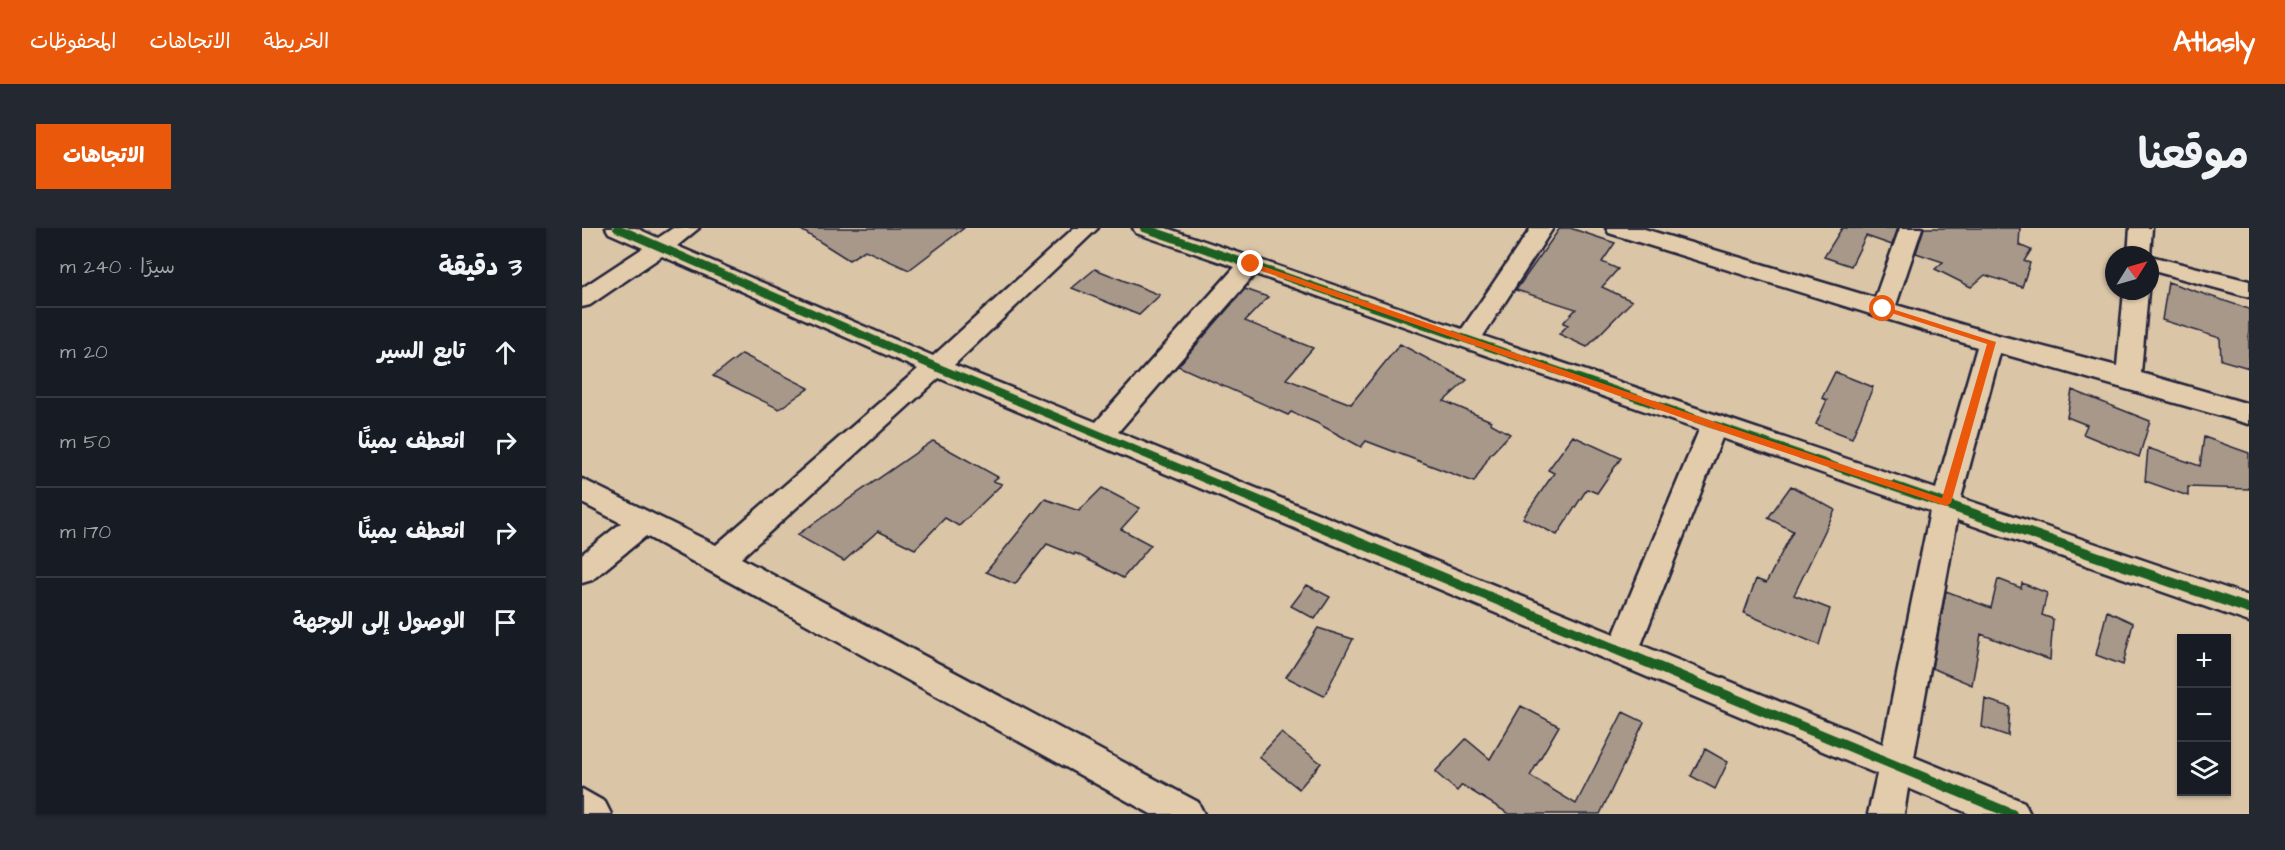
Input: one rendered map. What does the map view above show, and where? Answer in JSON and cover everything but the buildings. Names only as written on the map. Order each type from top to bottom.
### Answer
[{"type":"street","points":[[617,228],[936,367],[1623,650],[2012,814]]},
{"type":"street","points":[[582,299],[688,228]]},
{"type":"street","points":[[719,560],[936,367],[1087,228]]},
{"type":"street","points":[[1144,228],[2249,609]]},
{"type":"street","points":[[1468,339],[1542,228]]},
{"type":"street","points":[[1617,228],[1991,342],[2128,378],[2249,414]]},
{"type":"street","points":[[1883,309],[1911,228]]},
{"type":"street","points":[[2140,246],[2141,228]]},
{"type":"street","points":[[1100,435],[1251,264]]},
{"type":"street","points":[[2159,264],[2249,289]]},
{"type":"street","points":[[2128,378],[2135,300]]},
{"type":"street","points":[[1886,814],[1946,503],[1991,342]]},
{"type":"street","points":[[1623,650],[1714,426]]},
{"type":"street","points":[[582,489],[719,560],[1170,810]]},
{"type":"street","points":[[582,571],[644,521]]},
{"type":"street","points":[[582,806],[594,814]]},
{"type":"cycle path","points":[[617,228],[936,367],[2012,814]]},
{"type":"cycle path","points":[[1144,228],[2249,609]]},
{"type":"route","points":[[1251,264],[1714,426],[1946,503],[1991,342],[1883,309]]}]
